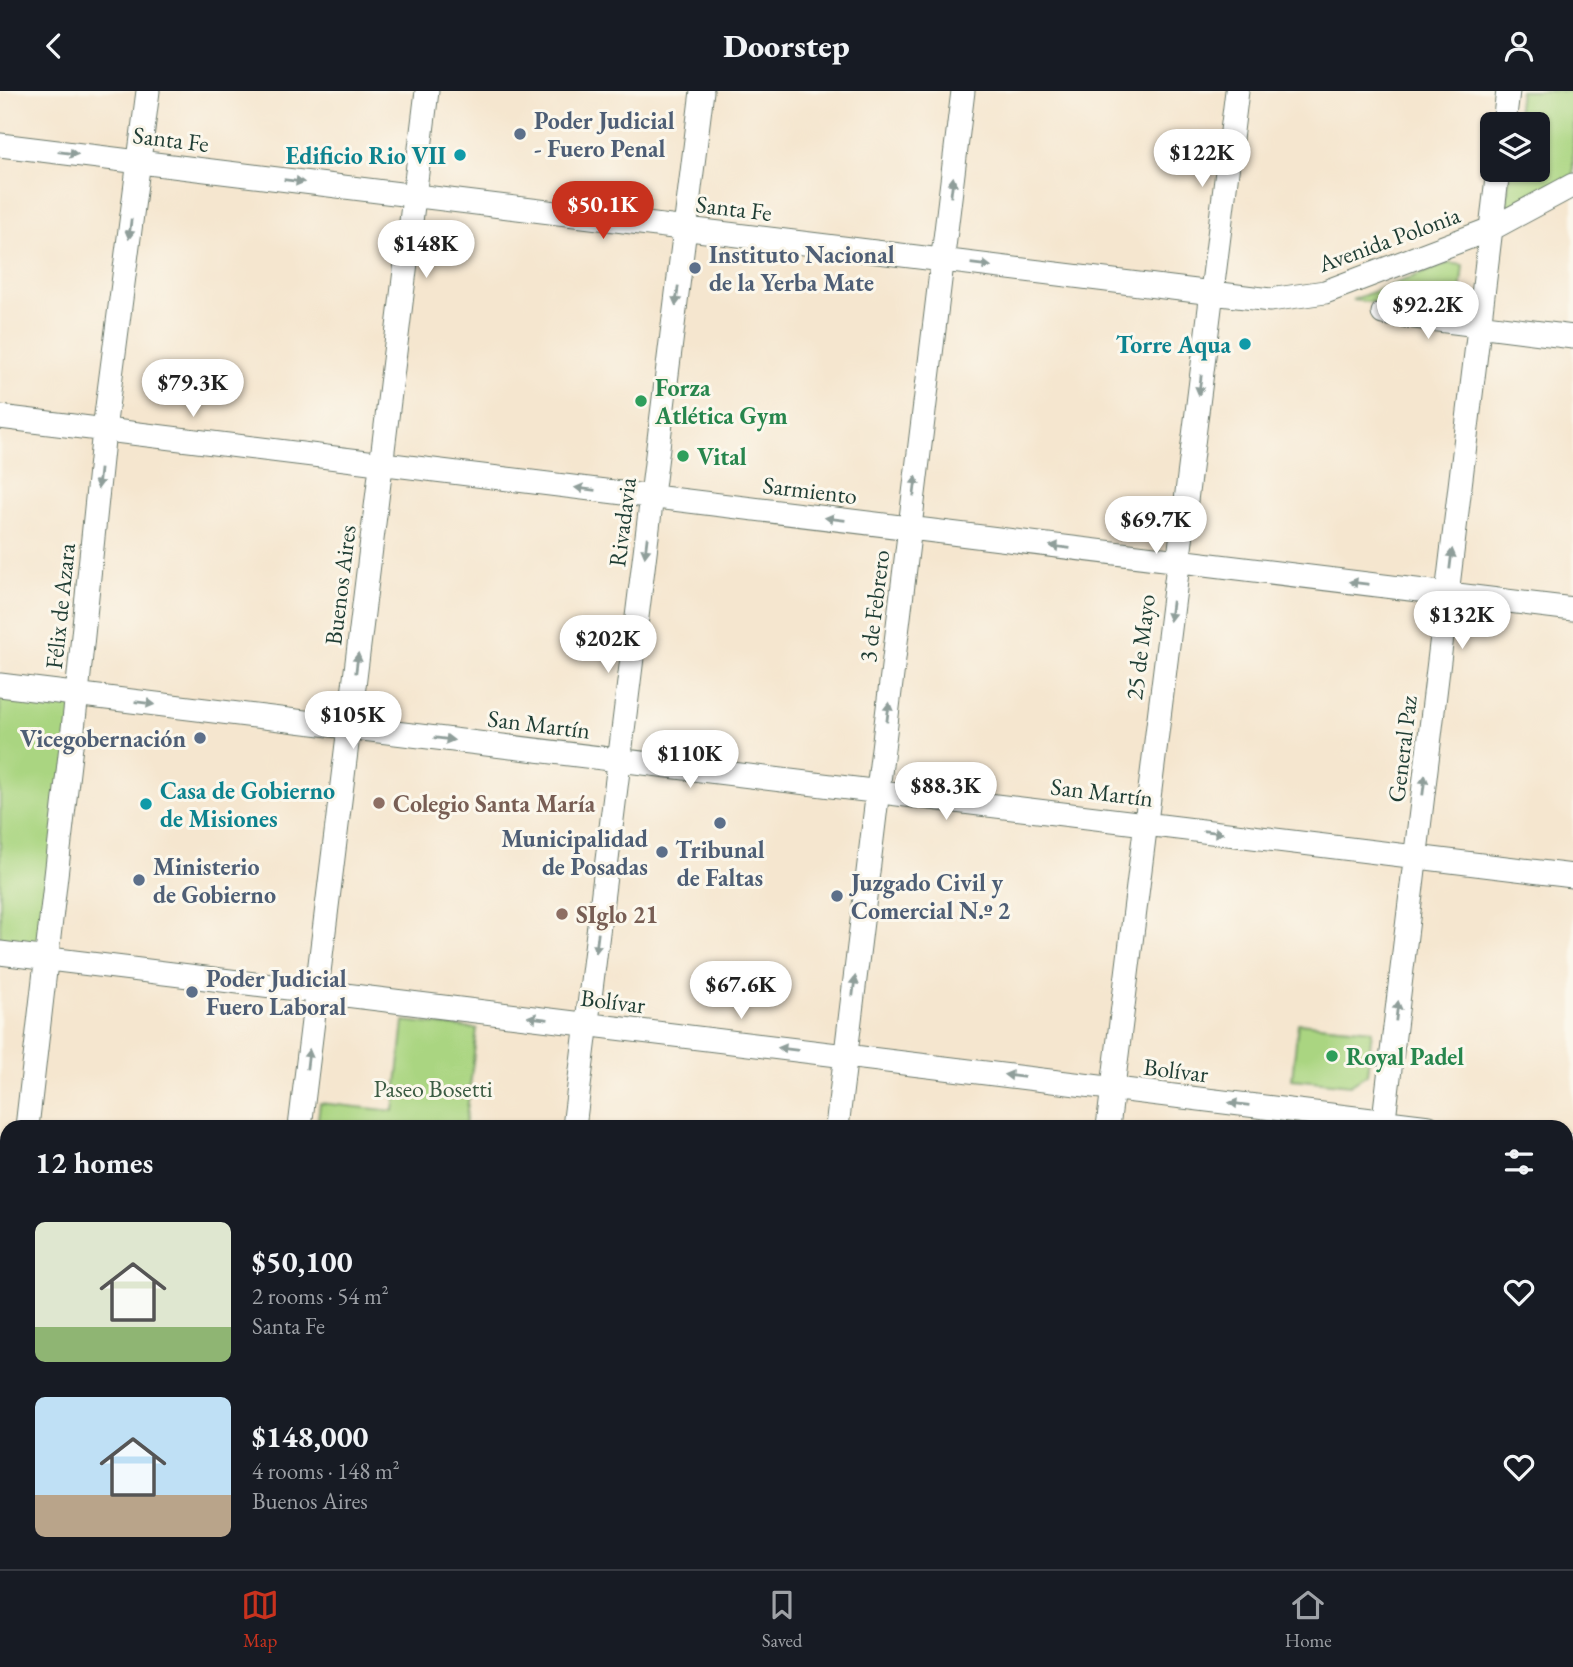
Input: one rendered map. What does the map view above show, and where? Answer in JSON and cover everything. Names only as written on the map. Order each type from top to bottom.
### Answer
[{"type":"street","name":"Félix de Azara","points":[[28,1120],[78,694],[104,430],[148,91]]},
{"type":"street","name":"Buenos Aires","points":[[301,1120],[427,91]]},
{"type":"street","name":"Rivadavia","points":[[575,1120],[702,91]]},
{"type":"street","name":"3 de Febrero","points":[[838,1120],[963,91]]},
{"type":"street","name":"25 de Mayo","points":[[1109,1120],[1237,91]]},
{"type":"street","points":[[1505,112],[1508,91]]},
{"type":"street","name":"Santa Fe","points":[[0,145],[1212,293]]},
{"type":"street","name":"General Paz","points":[[1383,1120],[1497,182]]},
{"type":"street","name":"Avenida Polonia","points":[[1212,293],[1270,300],[1325,292],[1491,229],[1573,185]]},
{"type":"street","points":[[1383,313],[1573,337]]},
{"type":"street","name":"Sarmiento","points":[[0,417],[1573,609]]},
{"type":"street","name":"San Martín","points":[[0,684],[1573,876]]},
{"type":"street","name":"Bolívar","points":[[0,953],[1112,1088],[1353,1120]]},
{"type":"green space","points":[[1520,91],[1573,91],[1573,176],[1505,213],[1509,182],[1550,182],[1550,112],[1517,112]]},
{"type":"green space","points":[[1449,263],[1463,265],[1458,313],[1352,300]]},
{"type":"green space","points":[[0,687],[77,696],[47,958],[0,952]]},
{"type":"green space","name":"Paseo Bosetti","points":[[404,1021],[477,1029],[466,1120],[318,1120],[320,1103],[394,1111]]},
{"type":"green space","name":"Royal Padel","points":[[1298,1023],[1372,1030],[1367,1074],[1350,1085],[1292,1079]]},
{"type":"place","name":"Poder Judicial - Fuero Penal","points":[[520,134]]},
{"type":"place","name":"Edificio Rio VII","points":[[460,155]]},
{"type":"place","name":"Instituto Nacional de la Yerba Mate","points":[[695,268]]},
{"type":"place","name":"Torre Aqua","points":[[1245,344]]},
{"type":"place","name":"Forza Atlética Gym","points":[[641,401]]},
{"type":"place","name":"Vital","points":[[683,456]]},
{"type":"place","name":"Vicegobernación","points":[[200,738]]},
{"type":"place","name":"Colegio Santa María","points":[[379,803]]},
{"type":"place","name":"Casa de Gobierno de Misiones","points":[[146,804]]},
{"type":"place","name":"Tribunal de Faltas","points":[[720,823]]},
{"type":"place","name":"Municipalidad de Posadas","points":[[662,852]]},
{"type":"place","name":"Ministerio de Gobierno","points":[[139,880]]},
{"type":"place","name":"Juzgado Civil y Comercial N.º 2","points":[[837,896]]},
{"type":"place","name":"SIglo 21","points":[[562,914]]},
{"type":"place","name":"Poder Judicial Fuero Laboral","points":[[192,992]]},
{"type":"place","name":"Royal Padel","points":[[1332,1056]]}]
